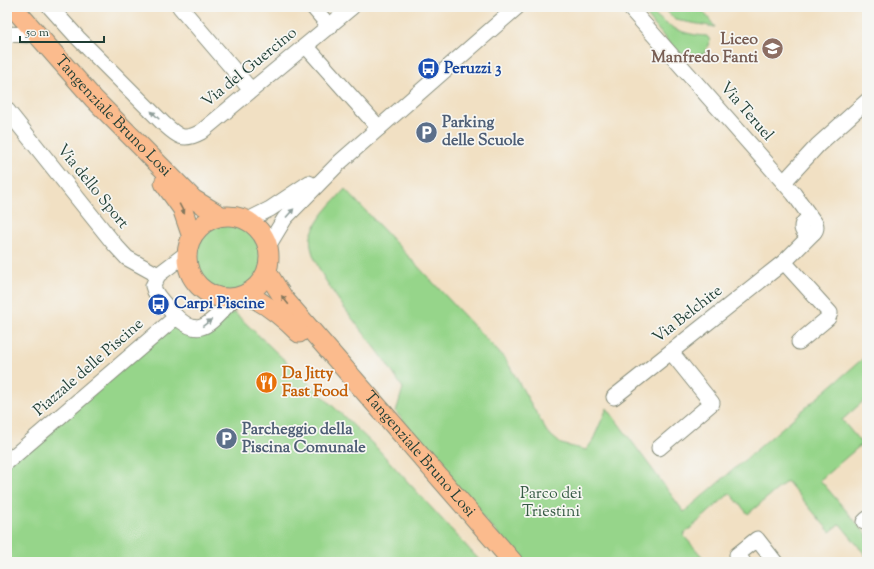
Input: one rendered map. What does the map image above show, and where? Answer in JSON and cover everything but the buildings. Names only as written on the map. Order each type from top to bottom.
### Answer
[{"type":"main road","name":"Tangenziale Bruno Losi","points":[[13,7],[93,98],[193,198],[221,216]]},
{"type":"main road","name":"Tangenziale Bruno Losi","points":[[7,13],[86,102],[170,190],[182,208],[190,245]]},
{"type":"main road","points":[[221,216],[236,216],[248,220],[258,228],[266,238],[269,251],[267,272],[256,288],[240,296],[223,298],[211,294],[200,287],[190,271],[190,245],[197,229],[207,221],[221,216]]},
{"type":"main road","name":"Tangenziale Bruno Losi","points":[[267,272],[284,299],[513,562]]},
{"type":"main road","name":"Tangenziale Bruno Losi","points":[[240,296],[261,301],[273,309],[304,337],[440,500],[496,562]]},
{"type":"street","name":"Via del Guercino","points":[[50,7],[82,43],[164,124],[177,136],[186,138],[201,132],[352,7]]},
{"type":"street","points":[[180,7],[251,90]]},
{"type":"street","points":[[313,7],[330,26]]},
{"type":"street","points":[[268,246],[285,218],[340,162],[517,7]]},
{"type":"street","name":"Via Teruel","points":[[629,7],[786,185],[809,228]]},
{"type":"street","points":[[7,34],[27,35]]},
{"type":"street","points":[[306,46],[379,128]]},
{"type":"street","points":[[786,185],[818,145],[867,101]]},
{"type":"street","name":"Via dello Sport","points":[[7,110],[115,245],[127,258],[158,275]]},
{"type":"street","points":[[248,220],[286,199],[340,162]]},
{"type":"street","name":"Via Belchite","points":[[614,397],[784,262],[809,228]]},
{"type":"street","points":[[190,245],[158,275],[153,286],[156,296],[182,324],[188,327],[201,328],[240,296]]},
{"type":"street","points":[[784,262],[830,313],[828,318],[799,342]]},
{"type":"street","name":"Piazzale delle Piscine","points":[[7,462],[176,317]]},
{"type":"street","points":[[659,448],[712,403],[671,352]]},
{"type":"street","points":[[743,562],[737,554],[757,539],[775,562]]},
{"type":"green space","points":[[640,7],[649,7],[661,20],[675,29],[690,34],[707,36],[710,40],[705,53],[695,55],[677,53]]},
{"type":"green space","points":[[667,7],[700,7],[715,27],[675,20],[665,9]]},
{"type":"green space","name":"Parco dei Triestini","points":[[345,189],[506,360],[547,432],[561,444],[586,450],[592,442],[607,408],[684,512],[867,355],[867,398],[842,420],[862,444],[820,480],[867,535],[867,557],[840,524],[830,532],[787,481],[748,514],[730,493],[683,535],[707,562],[524,562],[475,509],[396,412],[403,388],[335,295],[316,262],[311,248],[311,236],[313,229],[325,211]]},
{"type":"green space","points":[[229,223],[242,226],[253,233],[260,244],[263,257],[260,270],[253,281],[242,288],[229,291],[216,288],[205,281],[198,270],[195,257],[198,244],[205,233],[216,226]]},
{"type":"green space","points":[[219,313],[235,313],[376,447],[481,562],[7,562],[7,462],[176,323],[197,333]]},
{"type":"place","name":"Liceo Manfredo Fanti","points":[[773,49]]},
{"type":"place","name":"Peruzzi 3","points":[[428,69]]},
{"type":"place","name":"Parking delle Scuole","points":[[426,132]]},
{"type":"place","name":"Carpi Piscine","points":[[158,304]]},
{"type":"place","name":"Da Jitty Fast Food","points":[[266,383]]},
{"type":"place","name":"Parcheggio della Piscina Comunale","points":[[227,439]]}]
